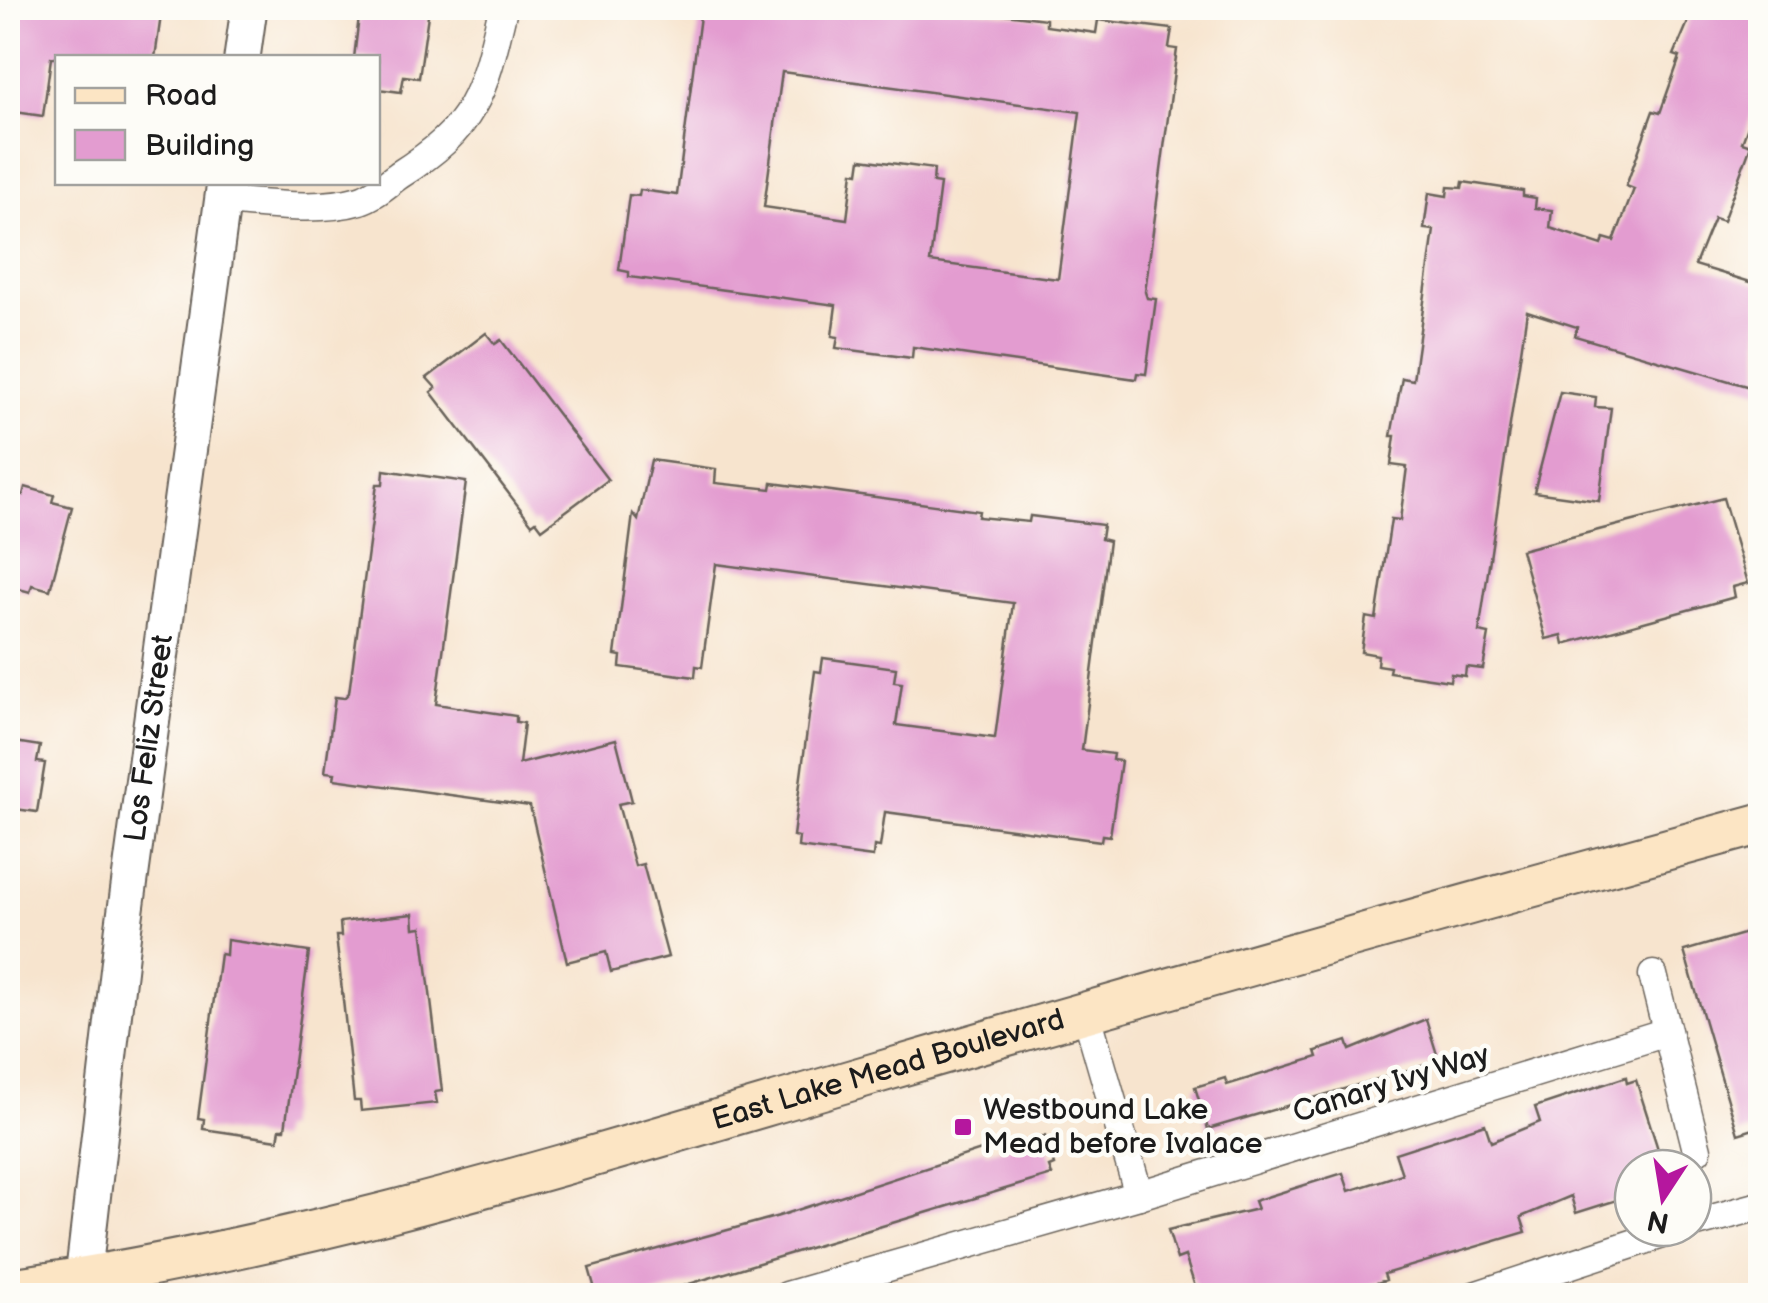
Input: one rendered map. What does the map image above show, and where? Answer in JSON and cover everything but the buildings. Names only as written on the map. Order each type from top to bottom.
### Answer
[{"type":"main road","name":"East Lake Mead Boulevard","points":[[8,1289],[82,1287],[410,1210],[1086,1012],[1760,824]]},
{"type":"street","points":[[242,55],[248,8]]},
{"type":"street","points":[[224,192],[294,205],[361,200],[431,156],[461,128],[484,86],[503,8]]},
{"type":"street","name":"Los Feliz Street","points":[[82,1287],[123,931],[224,192]]},
{"type":"street","points":[[1653,975],[1696,1148]]},
{"type":"street","points":[[1086,1012],[1140,1196]]},
{"type":"street","name":"Canary Ivy Way","points":[[786,1296],[842,1288],[1668,1032]]},
{"type":"street","points":[[1713,1219],[1760,1206]]},
{"type":"street","points":[[1474,1296],[1620,1248]]},
{"type":"place","name":"Westbound Lake Mead before Ivalace","points":[[963,1127]]}]
